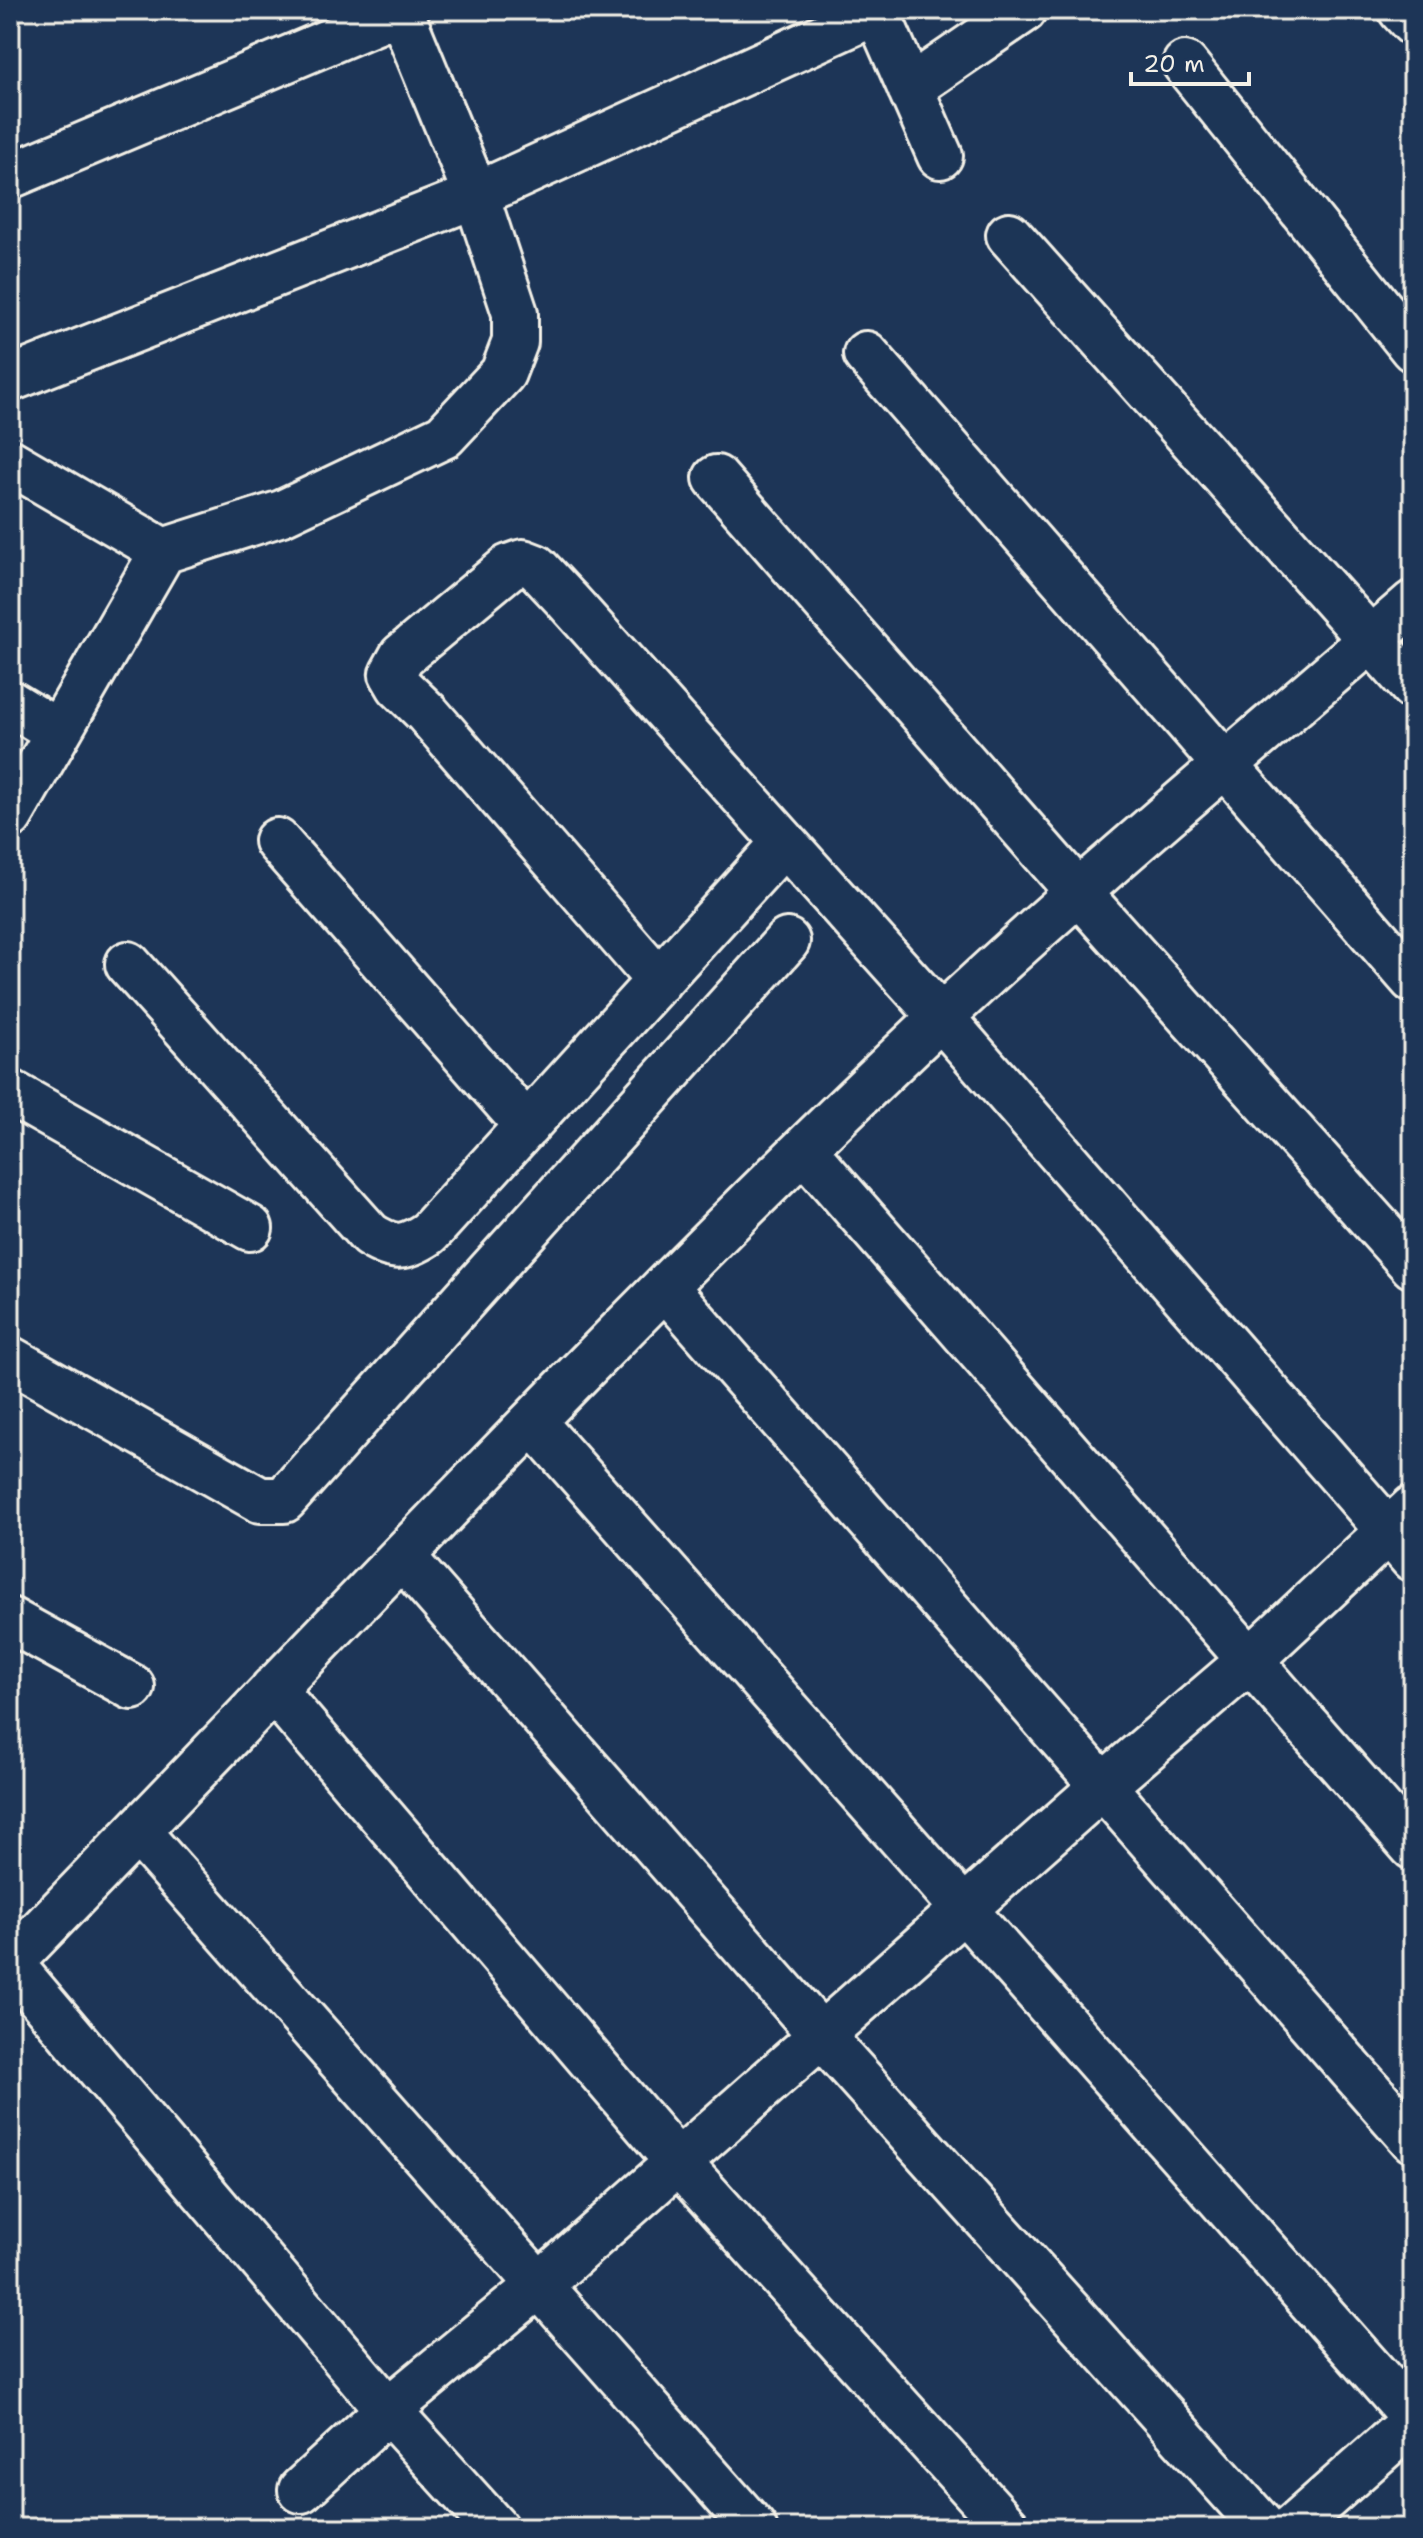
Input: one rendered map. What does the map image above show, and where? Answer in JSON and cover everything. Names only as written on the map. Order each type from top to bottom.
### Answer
[{"type":"street","points":[[10,176],[401,10],[476,195],[515,313],[515,342],[503,373],[485,397],[444,436],[282,513],[163,551],[10,816]]},
{"type":"street","points":[[910,88],[1024,10]]},
{"type":"street","points":[[1401,10],[1413,23]]},
{"type":"street","points":[[10,379],[476,195],[877,11],[940,156]]},
{"type":"street","points":[[1185,64],[1413,349]]},
{"type":"street","points":[[1009,235],[1413,687]]},
{"type":"street","points":[[866,354],[1413,980]]},
{"type":"street","points":[[13,454],[163,551]]},
{"type":"street","points":[[716,478],[1078,892],[1413,1266]]},
{"type":"street","points":[[301,2490],[388,2410],[538,2286],[676,2160],[1103,1786],[1405,1532],[536,567],[523,562],[509,567],[402,656],[392,674],[399,686],[427,713],[659,981]]},
{"type":"street","points":[[495,2528],[388,2410],[10,1963],[402,1556],[804,1150],[941,1017],[1078,892],[1413,603]]},
{"type":"street","points":[[10,703],[58,732]]},
{"type":"street","points":[[277,841],[527,1126]]},
{"type":"street","points":[[128,964],[370,1235],[388,1247],[416,1242],[429,1233],[784,843]]},
{"type":"street","points":[[10,1359],[260,1500],[284,1500],[787,941]]},
{"type":"street","points":[[10,1092],[250,1228]]},
{"type":"street","points":[[804,1150],[1248,1662],[1413,1847]]},
{"type":"street","points":[[667,1289],[1413,2140]]},
{"type":"street","points":[[534,1423],[1413,2419],[1292,2528]]},
{"type":"street","points":[[402,1556],[820,2034],[1264,2528]]},
{"type":"street","points":[[10,1620],[132,1687]]},
{"type":"street","points":[[273,1689],[676,2160],[1008,2528]]},
{"type":"street","points":[[138,1832],[754,2528]]}]
